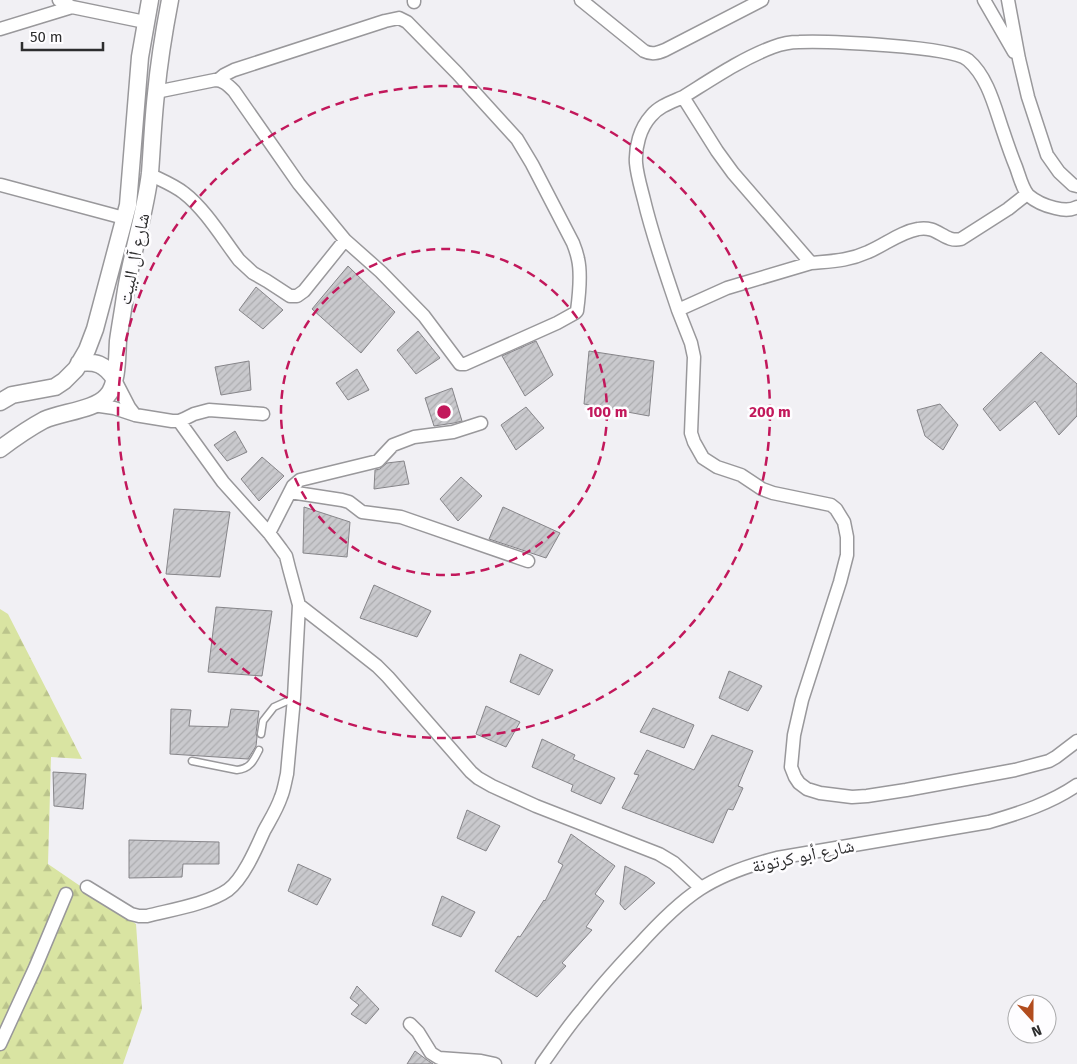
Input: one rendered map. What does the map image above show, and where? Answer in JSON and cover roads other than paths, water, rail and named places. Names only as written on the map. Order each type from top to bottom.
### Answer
[{"type":"street","points":[[59,0],[72,7],[145,22]]},
{"type":"street","name":"شارع آل البيت","points":[[4,396],[55,387],[64,381],[76,369],[87,350],[95,329],[128,205],[140,57],[150,0]]},
{"type":"street","name":"شارع آل البيت","points":[[0,449],[44,420],[102,401],[112,389],[118,359],[118,341],[125,294],[150,174],[156,92],[170,0]]},
{"type":"street","points":[[581,0],[644,51],[653,54],[665,50],[762,0]]},
{"type":"street","points":[[984,0],[1019,60]]},
{"type":"street","points":[[1008,0],[1028,97],[1047,155],[1059,172],[1077,186]]},
{"type":"street","points":[[0,29],[72,7]]},
{"type":"street","points":[[156,92],[215,80],[225,83],[234,91],[299,184],[345,240],[381,272],[424,316],[461,365],[556,323],[577,310],[579,270],[576,252],[522,146],[457,73],[408,22],[399,18],[385,21],[234,70],[218,80]]},
{"type":"street","points":[[1077,207],[1072,210],[1062,210],[1046,206],[1027,194],[1017,172],[990,90],[974,66],[966,58],[944,52],[813,42],[788,43],[773,47],[720,73],[683,96],[659,108],[643,128],[636,153],[637,173],[651,226],[678,310],[691,343],[694,357],[691,433],[703,458],[717,467],[741,475],[762,489],[830,505],[836,509],[844,522],[847,537],[847,555],[802,700],[794,735],[791,767],[794,777],[799,784],[820,793],[852,797],[886,793],[1015,770],[1049,761],[1077,741]]},
{"type":"street","points":[[683,96],[733,173],[811,262]]},
{"type":"street","points":[[150,174],[188,196],[245,267],[290,296],[297,296],[304,291],[345,240]]},
{"type":"street","points":[[1,184],[124,218]]},
{"type":"street","points":[[678,310],[727,288],[811,262],[846,260],[869,252],[901,235],[920,228],[931,228],[952,240],[961,238],[1008,209],[1027,194]]},
{"type":"street","points":[[79,363],[90,362],[100,364],[108,370],[135,415]]},
{"type":"street","points":[[93,405],[114,408],[135,415],[179,421],[209,410],[263,414]]},
{"type":"street","points":[[87,888],[131,914],[139,916],[147,916],[212,898],[229,889],[253,855],[282,796],[287,774],[294,698],[299,605],[286,556],[269,533],[223,482],[179,421]]},
{"type":"street","points":[[269,533],[295,483],[300,480],[378,461],[393,445],[414,437],[453,432],[481,423]]},
{"type":"street","points":[[0,433],[11,436],[21,435]]},
{"type":"street","points":[[290,492],[342,500],[349,502],[362,512],[401,517],[528,561]]},
{"type":"street","points":[[299,605],[388,677],[470,772],[478,778],[536,806],[659,854],[674,863],[701,888]]},
{"type":"street","name":"شارع أبو كرتونة","points":[[542,1064],[582,1010],[621,964],[655,927],[701,888],[757,863],[777,858],[989,822],[1054,799],[1077,785]]},
{"type":"street","points":[[0,1044],[66,894]]},
{"type":"street","points":[[410,1024],[418,1032],[431,1053],[439,1058],[495,1064]]},
{"type":"lane","points":[[261,734],[263,721],[274,707],[294,698]]},
{"type":"lane","points":[[192,761],[243,770],[254,760],[259,750]]}]
